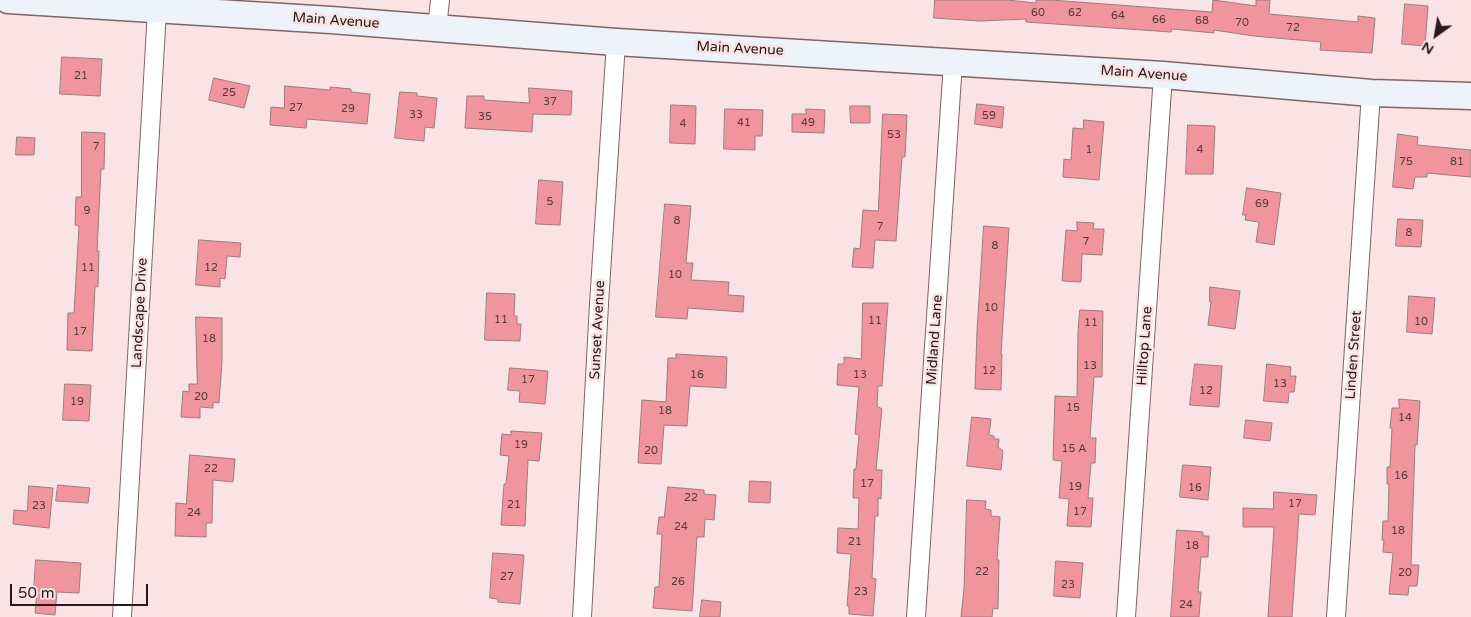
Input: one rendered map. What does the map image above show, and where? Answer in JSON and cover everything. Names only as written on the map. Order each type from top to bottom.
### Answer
[{"type":"street","name":"Main Avenue","points":[[8,0],[331,20],[616,42],[1163,74],[1371,93],[1471,96]]},
{"type":"street","points":[[437,28],[440,0]]},
{"type":"street","name":"Landscape Drive","points":[[122,617],[157,10]]},
{"type":"street","name":"Sunset Avenue","points":[[582,617],[599,304],[616,42]]},
{"type":"street","name":"Midland Lane","points":[[916,617],[953,62]]},
{"type":"street","name":"Hilltop Lane","points":[[1126,617],[1163,74]]},
{"type":"street","name":"Linden Street","points":[[1336,617],[1371,93]]},
{"type":"building","points":[[935,0],[1007,0],[1036,3],[1036,0],[1051,0],[1212,12],[1213,0],[1256,6],[1256,0],[1270,0],[1269,14],[1358,22],[1358,16],[1375,18],[1372,53],[1320,50],[1321,42],[1254,36],[1214,30],[1214,33],[1172,29],[1171,32],[1026,22],[1026,19],[980,21],[934,18]]},
{"type":"building","points":[[1405,4],[1428,6],[1425,46],[1402,44]]},
{"type":"building","points":[[62,57],[102,59],[100,96],[60,94]]},
{"type":"building","points":[[214,78],[250,86],[244,108],[209,100]]},
{"type":"building","points":[[285,86],[330,90],[330,87],[351,89],[351,92],[370,94],[367,124],[307,119],[306,128],[270,125],[271,107],[284,108]]},
{"type":"building","points":[[529,88],[572,91],[571,115],[533,114],[532,132],[465,128],[467,96],[484,96],[484,100],[529,103]]},
{"type":"building","points":[[400,92],[417,93],[417,96],[437,98],[434,128],[425,127],[424,141],[395,138]]},
{"type":"building","points":[[977,104],[1004,107],[1002,128],[975,124]]},
{"type":"building","points":[[671,105],[696,106],[695,144],[670,143]]},
{"type":"building","points":[[850,106],[870,106],[870,123],[851,123]]},
{"type":"building","points":[[725,109],[763,110],[762,136],[755,136],[755,150],[724,149]]},
{"type":"building","points":[[806,109],[825,110],[824,133],[792,132],[792,114],[806,114]]},
{"type":"building","points":[[883,114],[907,115],[905,157],[902,157],[896,241],[875,240],[873,268],[852,267],[854,248],[860,249],[863,210],[878,211]]},
{"type":"building","points":[[1084,120],[1104,122],[1099,180],[1063,177],[1064,159],[1071,160],[1073,128],[1083,129]]},
{"type":"building","points":[[1188,125],[1215,126],[1213,174],[1186,174]]},
{"type":"building","points":[[82,132],[105,133],[104,169],[101,169],[97,251],[99,251],[98,287],[95,286],[92,351],[67,350],[68,313],[74,313],[79,226],[75,225],[76,197],[81,197]]},
{"type":"building","points":[[1398,134],[1418,137],[1417,145],[1471,150],[1471,177],[1427,173],[1427,177],[1415,177],[1413,189],[1393,187]]},
{"type":"building","points":[[17,137],[35,138],[34,155],[16,155]]},
{"type":"building","points":[[539,180],[563,182],[560,225],[536,224]]},
{"type":"building","points":[[1247,188],[1281,193],[1274,245],[1256,242],[1259,222],[1245,220],[1246,215],[1243,215]]},
{"type":"building","points":[[665,204],[691,206],[686,263],[693,263],[691,280],[729,282],[728,295],[744,296],[743,312],[688,308],[687,319],[656,317]]},
{"type":"building","points":[[1398,219],[1423,220],[1421,247],[1396,246]]},
{"type":"building","points":[[1077,222],[1094,223],[1093,229],[1104,229],[1102,255],[1082,254],[1081,282],[1062,281],[1066,230],[1077,231]]},
{"type":"building","points":[[984,226],[1009,228],[1001,354],[1001,390],[975,389]]},
{"type":"building","points":[[199,240],[241,243],[240,257],[227,256],[225,279],[220,278],[220,287],[196,285]]},
{"type":"building","points":[[1210,287],[1240,291],[1235,329],[1208,325],[1211,302]]},
{"type":"building","points":[[487,293],[515,294],[514,316],[517,316],[517,324],[521,324],[520,341],[485,340]]},
{"type":"building","points":[[1409,296],[1435,298],[1432,334],[1407,332]]},
{"type":"building","points":[[863,303],[888,303],[882,386],[878,386],[877,406],[882,409],[876,470],[882,470],[881,499],[878,498],[878,516],[875,516],[872,578],[876,579],[873,616],[849,614],[849,606],[847,606],[851,554],[837,553],[838,528],[858,529],[859,498],[853,498],[854,469],[856,469],[859,435],[855,434],[859,387],[837,385],[838,364],[844,364],[844,357],[861,359]]},
{"type":"building","points":[[1080,310],[1103,311],[1102,377],[1094,377],[1090,438],[1096,438],[1095,463],[1091,463],[1088,498],[1093,498],[1091,527],[1067,526],[1069,499],[1059,498],[1062,461],[1053,460],[1055,396],[1077,397]]},
{"type":"building","points":[[196,317],[222,318],[222,362],[219,403],[213,402],[213,408],[200,407],[200,418],[181,417],[183,391],[189,392],[189,384],[197,384]]},
{"type":"building","points":[[676,354],[727,357],[726,388],[690,386],[687,426],[664,425],[661,464],[638,463],[642,400],[666,402],[668,358],[676,358]]},
{"type":"building","points":[[1195,364],[1222,366],[1219,407],[1190,405]]},
{"type":"building","points":[[1267,364],[1291,367],[1290,376],[1296,376],[1294,392],[1289,392],[1288,403],[1264,401]]},
{"type":"building","points":[[510,368],[548,371],[545,404],[519,402],[520,391],[508,390]]},
{"type":"building","points":[[65,384],[91,385],[89,421],[63,420]]},
{"type":"building","points":[[1399,399],[1420,401],[1417,445],[1415,445],[1411,565],[1419,565],[1417,586],[1409,586],[1408,595],[1389,594],[1393,553],[1383,552],[1384,540],[1382,540],[1383,521],[1388,521],[1389,484],[1387,484],[1387,467],[1390,467],[1392,408],[1399,408]]},
{"type":"building","points":[[972,417],[991,419],[989,435],[994,436],[994,439],[999,439],[998,447],[1003,451],[1001,470],[967,466]]},
{"type":"building","points":[[1246,420],[1272,423],[1270,441],[1244,438]]},
{"type":"building","points":[[511,431],[542,433],[539,461],[528,460],[525,526],[501,525],[504,484],[506,484],[509,456],[500,455],[502,434],[511,435]]},
{"type":"building","points":[[190,455],[235,459],[233,482],[213,480],[212,523],[206,523],[206,537],[175,536],[176,503],[186,504]]},
{"type":"building","points":[[1183,465],[1211,467],[1208,500],[1180,497]]},
{"type":"building","points":[[750,481],[771,482],[770,503],[749,502]]},
{"type":"building","points":[[58,485],[90,488],[88,503],[56,501]]},
{"type":"building","points":[[29,486],[53,488],[49,528],[13,524],[14,510],[27,511]]},
{"type":"building","points":[[668,487],[704,490],[704,494],[716,495],[714,520],[705,519],[704,537],[697,537],[692,611],[653,608],[655,587],[659,587],[662,534],[657,534],[659,517],[664,517]]},
{"type":"building","points":[[1274,492],[1317,495],[1315,515],[1299,514],[1292,617],[1268,617],[1274,527],[1243,527],[1243,508],[1273,509]]},
{"type":"building","points":[[967,500],[986,501],[985,509],[991,510],[991,516],[1000,517],[997,560],[999,560],[998,609],[993,608],[992,617],[961,617],[964,589]]},
{"type":"building","points":[[1177,530],[1203,532],[1203,536],[1209,536],[1208,557],[1201,557],[1198,592],[1201,592],[1199,617],[1171,617]]},
{"type":"building","points":[[493,553],[524,555],[520,604],[498,602],[498,599],[490,598]]},
{"type":"building","points":[[36,560],[81,563],[79,593],[57,592],[55,615],[35,613],[37,590],[34,590]]},
{"type":"building","points":[[1056,561],[1083,563],[1080,598],[1054,596]]},
{"type":"building","points":[[702,600],[721,602],[720,617],[700,617]]}]
